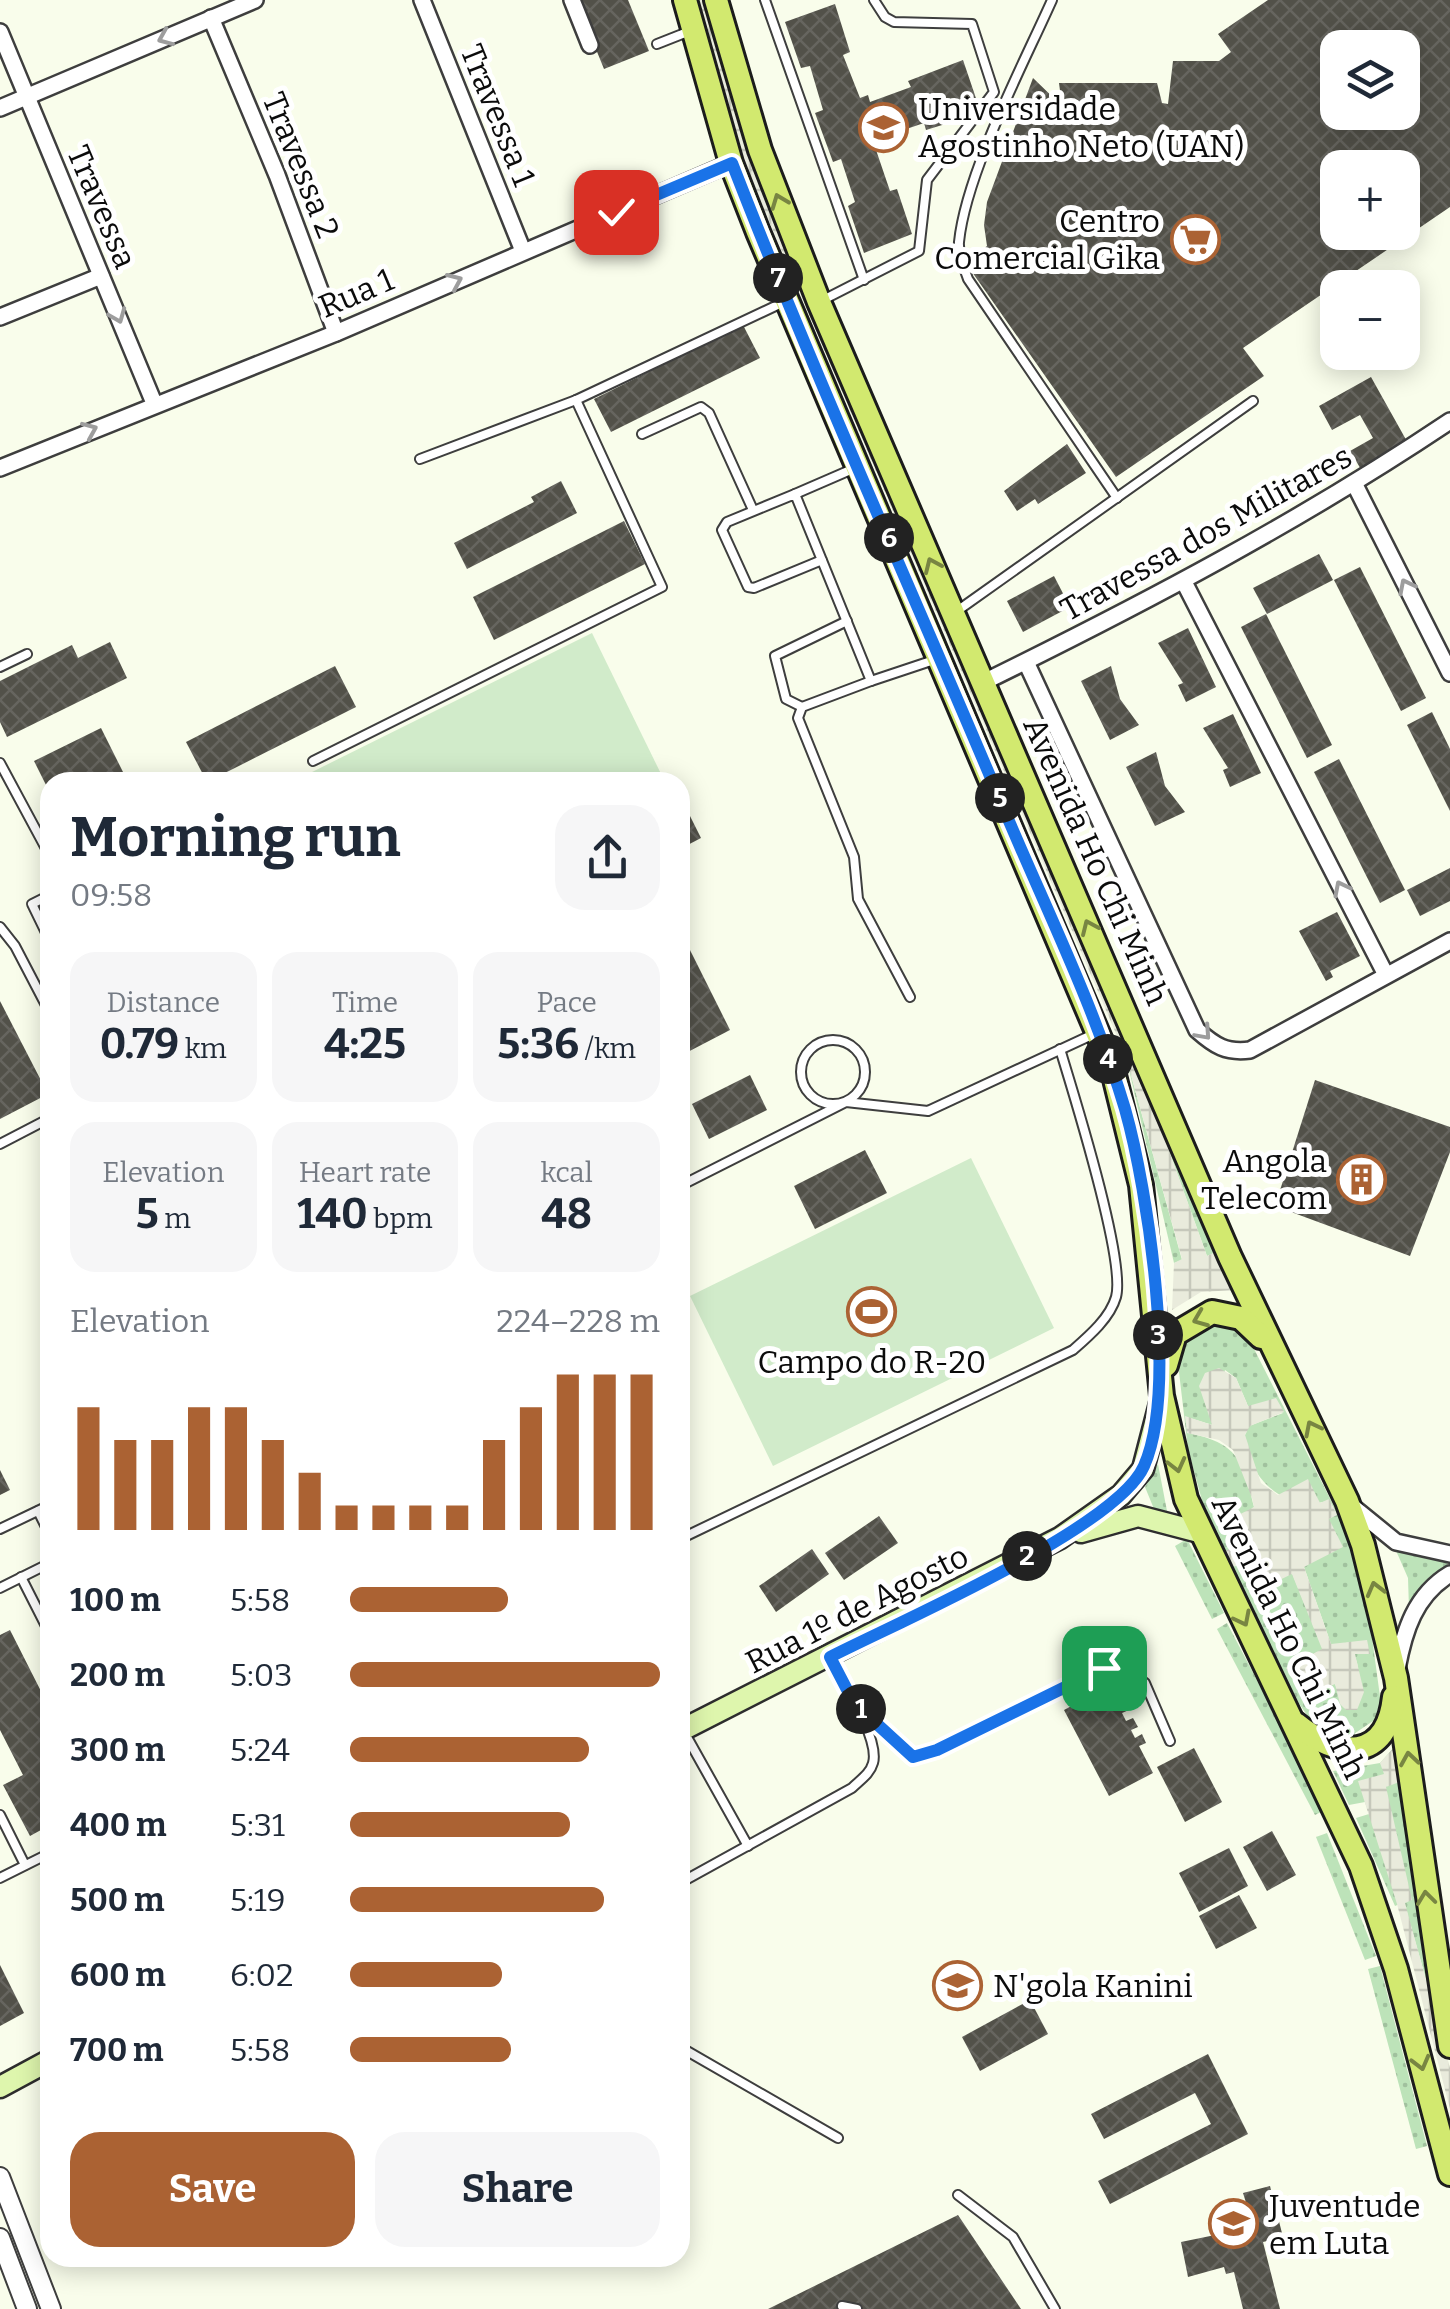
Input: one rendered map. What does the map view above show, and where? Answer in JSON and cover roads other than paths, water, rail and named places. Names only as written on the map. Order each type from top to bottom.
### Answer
[{"type":"main road","name":"Avenida Ho Chi Minh","points":[[685,0],[732,163],[1059,935],[1126,1116],[1142,1185],[1162,1396],[1182,1484],[1199,1532],[1361,1866],[1396,1969],[1450,2174]]},
{"type":"main road","name":"Avenida Ho Chi Minh","points":[[716,0],[760,150],[819,302],[1275,1356],[1347,1501],[1376,1590],[1396,1678],[1450,2046]]},
{"type":"main road","points":[[1060,1538],[1121,1495],[1144,1469],[1175,1334],[1201,1316],[1230,1313],[1241,1318],[1275,1356]]},
{"type":"main road","points":[[1060,1538],[1138,1516],[1199,1532]]},
{"type":"main road","name":"Rua 1º de Agosto","points":[[690,1726],[1060,1538]]},
{"type":"main road","points":[[1294,1722],[1326,1746],[1340,1750],[1366,1746],[1387,1728],[1396,1678]]},
{"type":"main road","points":[[0,2087],[40,2065]]},
{"type":"street","points":[[0,108],[255,0]]},
{"type":"street","name":"Travessa 1","points":[[422,0],[524,251]]},
{"type":"street","points":[[572,0],[590,44]]},
{"type":"street","name":"Travessa 2","points":[[211,18],[277,175],[336,332]]},
{"type":"street","name":"Travessa","points":[[0,32],[154,403]]},
{"type":"street","name":"Rua 1","points":[[0,468],[336,332],[732,163]]},
{"type":"street","points":[[0,318],[102,276]]},
{"type":"street","name":"Travessa dos Militares","points":[[982,683],[1184,582],[1355,484],[1450,420]]},
{"type":"street","points":[[1355,484],[1450,673]]},
{"type":"street","points":[[1184,582],[1386,975]]},
{"type":"street","points":[[1026,662],[1196,1030],[1230,1052],[1250,1050],[1450,941]]},
{"type":"street","points":[[1347,1501],[1396,1542],[1450,1554]]},
{"type":"street","points":[[1396,1678],[1403,1640],[1418,1604],[1450,1574]]},
{"type":"street","points":[[0,2177],[51,2309]]},
{"type":"street","points":[[0,2238],[27,2309]]},
{"type":"lane","points":[[765,0],[864,280]]},
{"type":"lane","points":[[819,302],[919,252],[927,180],[994,92],[972,24],[894,22],[885,18],[874,0]]},
{"type":"lane","points":[[1052,0],[990,139],[964,219],[960,256],[968,279],[1117,498]]},
{"type":"lane","points":[[657,44],[694,30]]},
{"type":"lane","points":[[420,459],[576,400],[788,300]]},
{"type":"lane","points":[[314,761],[662,587],[576,400]]},
{"type":"lane","points":[[954,614],[1253,401]]},
{"type":"lane","points":[[642,434],[701,407],[709,413],[752,510]]},
{"type":"lane","points":[[822,560],[748,587],[722,530],[727,522],[752,510],[858,466]]},
{"type":"lane","points":[[795,494],[872,681]]},
{"type":"lane","points":[[847,621],[774,656],[786,699],[802,707],[941,658]]},
{"type":"lane","points":[[0,667],[27,654]]},
{"type":"lane","points":[[802,707],[798,718],[854,858],[858,898],[910,997]]},
{"type":"lane","points":[[0,763],[40,837]]},
{"type":"lane","points":[[40,900],[32,904],[40,920]]},
{"type":"lane","points":[[0,927],[16,946],[40,993]]},
{"type":"lane","points":[[690,1181],[846,1102],[862,1087],[865,1065],[853,1046],[843,1041],[822,1042],[805,1055],[803,1085],[816,1100],[846,1102],[928,1111],[1096,1033]]},
{"type":"lane","points":[[690,1534],[1048,1363],[1073,1350],[1097,1329],[1117,1296],[1114,1261],[1083,1124],[1060,1050]]},
{"type":"lane","points":[[0,1144],[40,1123]]},
{"type":"lane","points":[[0,1529],[38,1511],[40,1515]]},
{"type":"lane","points":[[0,1588],[40,1568]]},
{"type":"lane","points":[[21,1577],[40,1614]]},
{"type":"lane","points":[[690,1878],[852,1788],[870,1772],[875,1758],[854,1703],[830,1657]]},
{"type":"lane","points":[[854,1703],[913,1757],[937,1750],[1104,1668],[1123,1666],[1145,1683],[1170,1741]]},
{"type":"lane","points":[[690,1744],[748,1846]]},
{"type":"lane","points":[[0,1815],[24,1866]]},
{"type":"lane","points":[[0,1878],[40,1857]]},
{"type":"lane","points":[[690,2053],[838,2138]]},
{"type":"lane","points":[[958,2195],[1013,2237],[1056,2309]]},
{"type":"lane","points":[[842,2306],[857,2309]]},
{"type":"place","name":"Universidade Agostinho Neto (UAN)","points":[[883,127]]},
{"type":"place","name":"Centro Comercial Gika","points":[[1195,239]]},
{"type":"place","name":"Angola Telecom","points":[[1362,1179]]},
{"type":"place","name":"Campo do R-20","points":[[872,1312]]},
{"type":"place","name":"N'gola Kanini","points":[[958,1986]]},
{"type":"place","name":"Juventude em Luta","points":[[1234,2224]]}]
